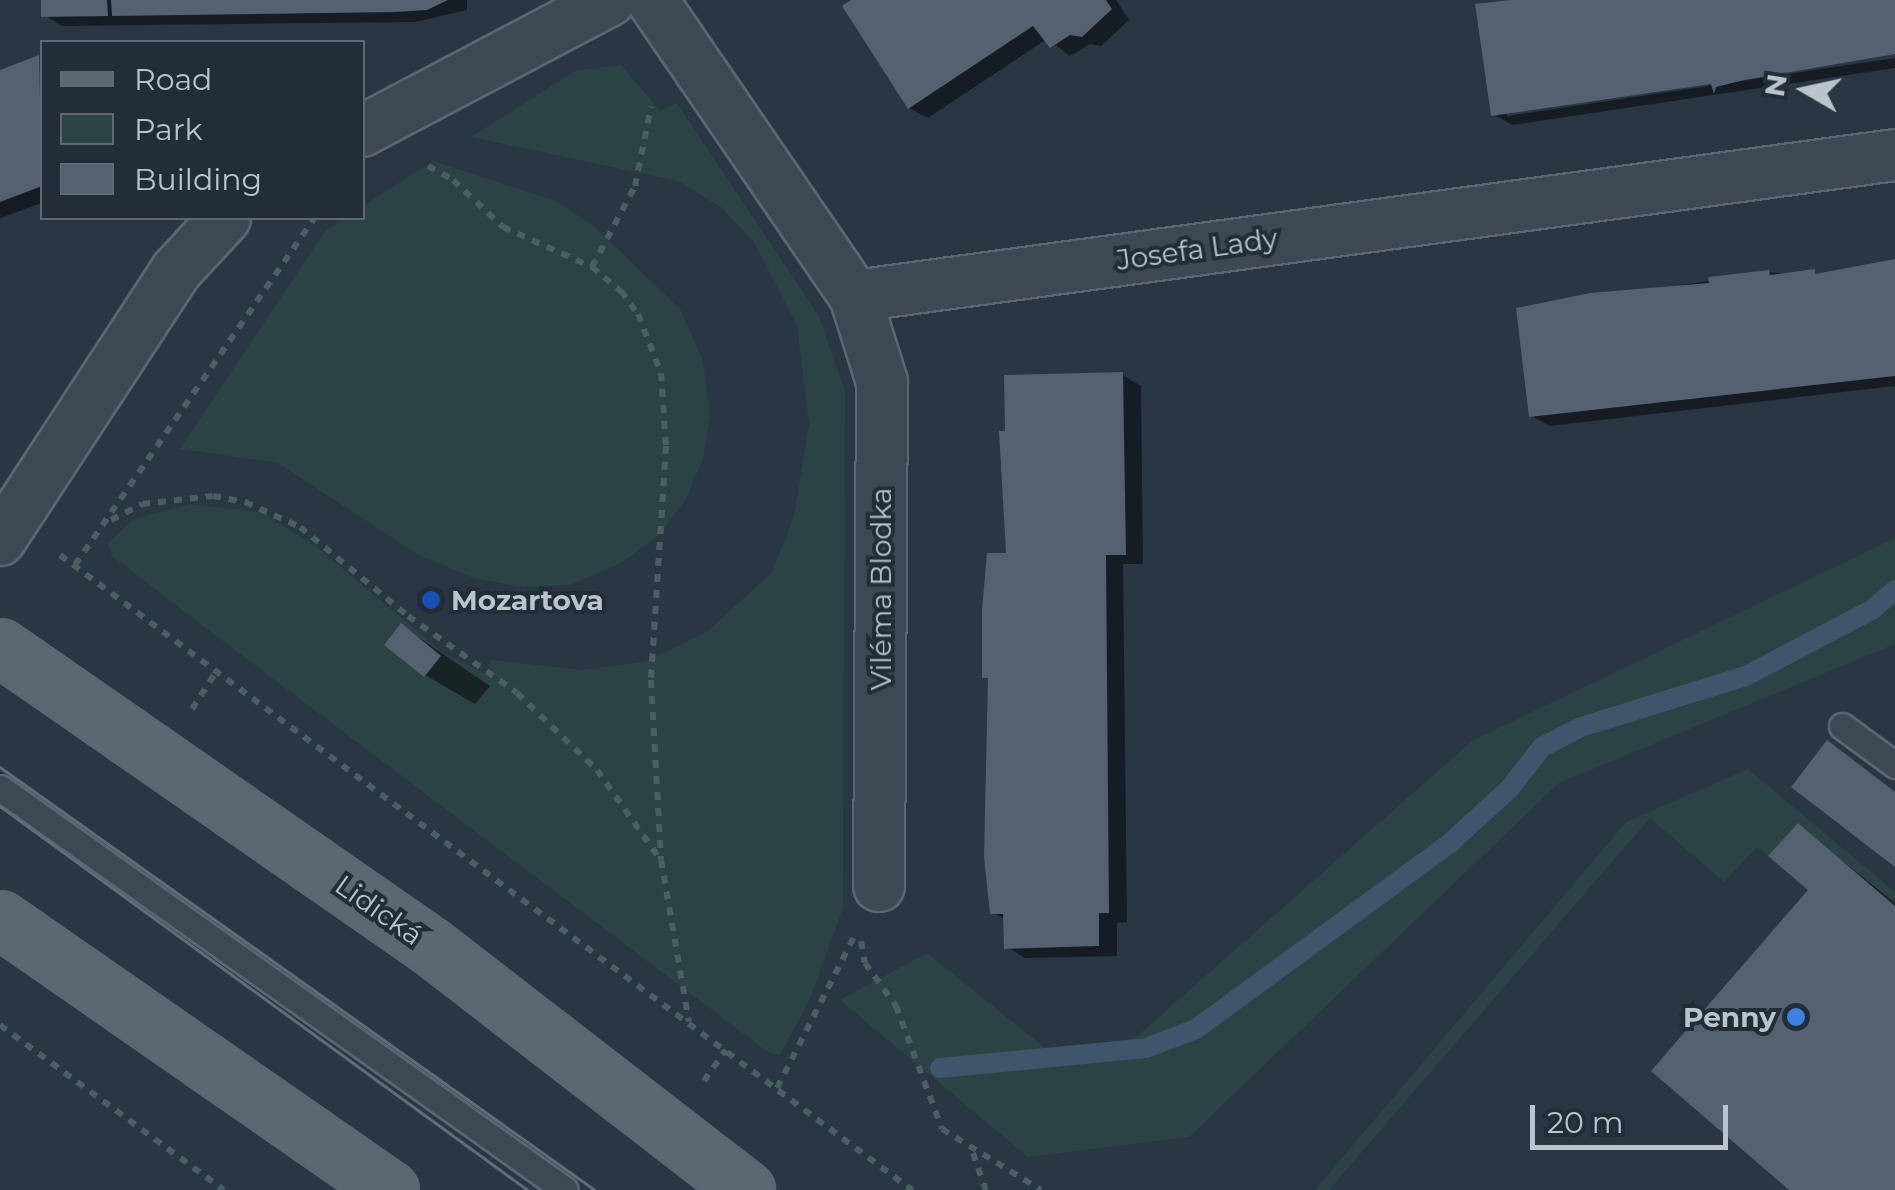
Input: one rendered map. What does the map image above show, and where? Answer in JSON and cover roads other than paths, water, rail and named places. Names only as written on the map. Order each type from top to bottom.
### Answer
[{"type":"main road","name":"Lidická","points":[[0,647],[429,945],[746,1190]]},
{"type":"main road","points":[[0,920],[390,1190]]},
{"type":"street","points":[[365,130],[610,0]]},
{"type":"street","points":[[652,0],[855,296]]},
{"type":"street","name":"Josefa Lady","points":[[855,296],[1895,154]]},
{"type":"street","points":[[6,532],[176,270],[223,220]]},
{"type":"street","name":"Viléma Blodka","points":[[855,296],[882,382],[879,886]]},
{"type":"lane","points":[[1842,726],[1895,764]]},
{"type":"lane","points":[[0,788],[565,1190]]},
{"type":"waterway","points":[[940,1068],[1146,1048],[1196,1029],[1450,843],[1510,788],[1542,747],[1581,727],[1746,676],[1873,609],[1895,590]]},
{"type":"tram line","points":[[0,767],[595,1190]]},
{"type":"tram line","points":[[0,806],[528,1190]]},
{"type":"place","name":"Mozartova","points":[[431,600]]},
{"type":"place","name":"Penny","points":[[1796,1017]]}]
